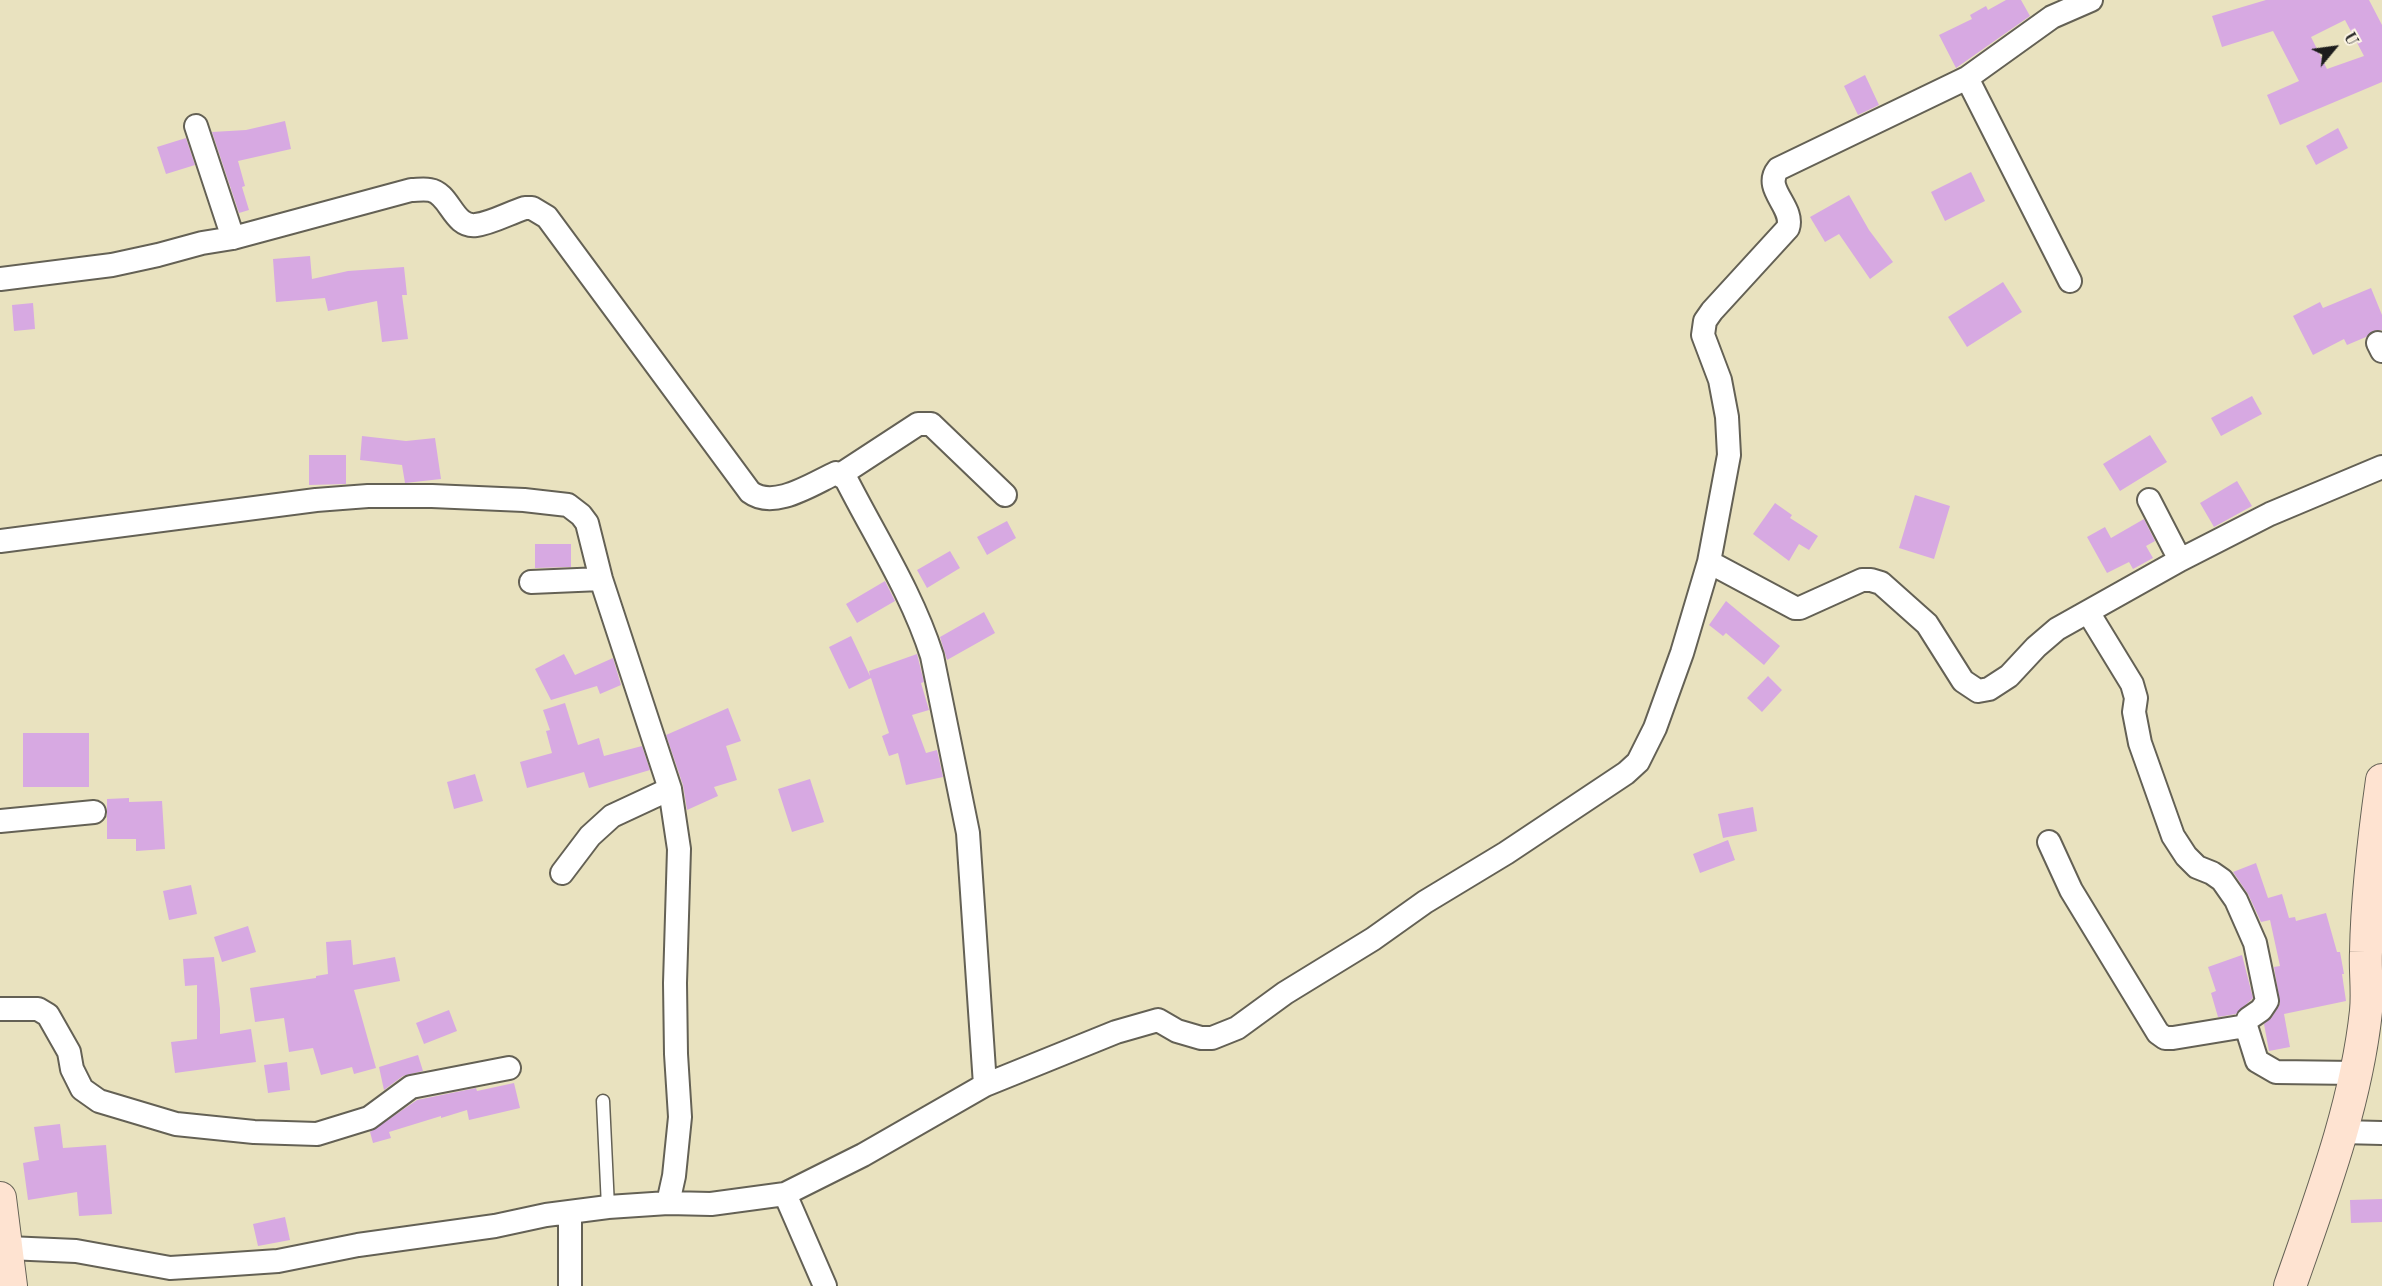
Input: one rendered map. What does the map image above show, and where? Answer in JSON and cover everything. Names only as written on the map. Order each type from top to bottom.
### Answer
[{"type":"street","points":[[8,1248],[76,1251],[170,1268],[210,1266],[278,1261],[358,1245],[495,1226],[608,1207],[668,1203],[711,1204],[785,1194],[870,1151],[985,1085],[1116,1032],[1153,1021],[1163,1022],[1177,1031],[1201,1038],[1212,1038],[1237,1028],[1285,993],[1373,939],[1425,902],[1506,853],[1626,774],[1638,762],[1655,728],[1682,653],[1709,562],[1729,455],[1727,417],[1720,380],[1703,335],[1706,321],[1712,310],[1788,228],[1789,216],[1773,183],[1774,174],[1778,169],[1966,78],[2052,17],[2091,0]]},
{"type":"street","points":[[1966,78],[2070,281]]},
{"type":"street","points":[[196,126],[233,238]]},
{"type":"street","points":[[0,279],[112,265],[202,243],[233,238],[411,190],[432,190],[466,225],[476,225],[518,210],[532,208],[552,222],[750,492],[758,498],[785,496],[836,473],[840,475],[846,479],[904,587],[932,656],[968,833],[985,1085]]},
{"type":"street","points":[[840,475],[918,424],[932,424],[1005,495]]},
{"type":"street","points":[[1709,562],[1795,608],[1800,608],[1862,580],[1871,580],[1881,584],[1928,624],[1963,681],[1978,691],[1989,689],[2009,676],[2056,629],[2180,560],[2270,514],[2382,468]]},
{"type":"street","points":[[0,541],[316,500],[368,496],[524,500],[568,505],[581,515],[586,523],[601,579],[670,789],[679,849],[675,1054],[680,1117],[674,1176],[668,1203]]},
{"type":"street","points":[[2149,500],[2180,560]]},
{"type":"street","points":[[531,582],[601,579]]},
{"type":"street","points":[[2088,612],[2132,684],[2136,698],[2134,712],[2140,743],[2173,836],[2186,856],[2197,867],[2222,880],[2236,900],[2255,943],[2267,1001],[2261,1010],[2248,1019],[2246,1026],[2257,1061],[2276,1072],[2356,1073]]},
{"type":"street","points":[[2290,1286],[2341,1132],[2356,1073],[2366,1010],[2370,866],[2382,780]]},
{"type":"street","points":[[562,873],[590,836],[612,816],[670,789]]},
{"type":"street","points":[[0,821],[94,812]]},
{"type":"street","points":[[2049,842],[2072,890],[2158,1033],[2165,1038],[2173,1038],[2246,1026]]},
{"type":"street","points":[[0,1009],[38,1009],[48,1015],[69,1052],[72,1069],[82,1089],[99,1101],[176,1124],[254,1132],[317,1134],[369,1118],[411,1087],[509,1068]]},
{"type":"street","points":[[2341,1132],[2382,1133]]},
{"type":"street","points":[[785,1194],[825,1286]]},
{"type":"street","points":[[0,1198],[11,1286]]},
{"type":"street","points":[[570,1213],[570,1286]]},
{"type":"lane","points":[[603,1101],[608,1207]]},
{"type":"building","points":[[2006,0],[2021,0],[2030,16],[1956,68],[1939,35],[1972,19],[1970,15],[1986,6],[1988,10]]},
{"type":"building","points":[[2266,0],[2369,0],[2382,25],[2382,82],[2280,125],[2267,95],[2299,81],[2273,31],[2222,47],[2212,16]],"holes":[[[2345,20],[2364,56],[2327,69],[2311,37]]]},
{"type":"building","points":[[1865,75],[1879,105],[1858,115],[1844,86]]},
{"type":"building","points":[[285,121],[291,149],[238,161],[249,210],[239,213],[212,132],[246,130]]},
{"type":"building","points":[[2338,128],[2348,148],[2316,165],[2306,146]]},
{"type":"building","points":[[186,138],[195,165],[166,174],[157,147]]},
{"type":"building","points":[[1971,172],[1985,201],[1945,221],[1931,192]]},
{"type":"building","points":[[1849,195],[1869,230],[1893,262],[1870,279],[1839,234],[1825,242],[1810,217]]},
{"type":"building","points":[[310,256],[312,279],[348,271],[404,267],[407,295],[402,295],[408,339],[382,342],[377,301],[328,311],[325,298],[276,302],[273,259]]},
{"type":"building","points":[[2003,282],[2022,312],[1967,347],[1948,317]]},
{"type":"building","points":[[2371,288],[2382,315],[2382,330],[2373,331],[2366,337],[2347,345],[2344,339],[2313,355],[2293,316],[2320,302],[2323,308]]},
{"type":"building","points":[[33,303],[35,329],[14,331],[12,305]]},
{"type":"building","points":[[2252,396],[2262,414],[2221,436],[2211,418]]},
{"type":"building","points":[[2150,435],[2167,462],[2120,491],[2103,464]]},
{"type":"building","points":[[362,436],[406,441],[435,438],[441,479],[405,483],[402,465],[360,460]]},
{"type":"building","points":[[309,455],[346,455],[346,484],[309,485]]},
{"type":"building","points":[[2237,481],[2252,506],[2214,527],[2200,503]]},
{"type":"building","points":[[1915,495],[1950,506],[1934,559],[1899,548]]},
{"type":"building","points":[[1775,503],[1792,515],[1790,518],[1818,536],[1809,550],[1799,544],[1789,561],[1753,534]]},
{"type":"building","points":[[2144,519],[2155,541],[2146,546],[2153,558],[2133,569],[2129,562],[2107,573],[2087,537],[2105,527],[2111,538]]},
{"type":"building","points":[[1007,521],[1016,538],[987,555],[977,537]]},
{"type":"building","points":[[535,544],[571,544],[571,567],[535,568]]},
{"type":"building","points":[[950,551],[960,568],[927,588],[917,570]]},
{"type":"building","points":[[885,581],[895,601],[857,623],[846,604]]},
{"type":"building","points":[[1726,601],[1780,646],[1764,665],[1726,633],[1723,636],[1709,625]]},
{"type":"building","points":[[984,612],[995,633],[947,660],[940,637]]},
{"type":"building","points":[[851,636],[870,676],[869,671],[917,654],[924,682],[921,683],[929,710],[912,715],[926,753],[937,750],[943,777],[906,785],[898,753],[889,756],[882,736],[889,733],[871,678],[849,689],[829,647]]},
{"type":"building","points":[[564,654],[575,675],[613,658],[621,685],[600,694],[597,686],[551,700],[535,669]]},
{"type":"building","points":[[1768,676],[1782,690],[1762,712],[1747,698]]},
{"type":"building","points":[[565,703],[578,745],[599,738],[604,756],[642,746],[650,770],[589,788],[584,772],[527,788],[520,762],[552,753],[546,731],[550,730],[543,710]]},
{"type":"building","points":[[728,708],[741,741],[726,746],[737,780],[714,787],[718,796],[687,810],[683,785],[666,735]]},
{"type":"building","points":[[23,733],[89,733],[89,787],[23,787]]},
{"type":"building","points":[[475,774],[483,801],[454,809],[447,782]]},
{"type":"building","points":[[810,779],[824,822],[792,832],[778,789]]},
{"type":"building","points":[[129,798],[129,802],[162,801],[165,849],[136,851],[136,839],[107,839],[107,799]]},
{"type":"building","points":[[1753,807],[1757,831],[1723,838],[1718,814]]},
{"type":"building","points":[[1728,840],[1735,860],[1700,873],[1693,854]]},
{"type":"building","points":[[2256,863],[2268,898],[2282,894],[2289,918],[2295,917],[2296,921],[2326,913],[2337,952],[2340,952],[2346,1001],[2284,1014],[2290,1047],[2269,1051],[2264,1024],[2272,1017],[2280,1004],[2274,967],[2280,966],[2270,920],[2261,922],[2248,894],[2233,872]]},
{"type":"building","points":[[191,885],[197,914],[169,920],[163,891]]},
{"type":"building","points":[[248,926],[256,952],[222,962],[214,937]]},
{"type":"building","points":[[351,940],[353,965],[395,957],[400,981],[354,990],[376,1068],[354,1074],[352,1067],[321,1075],[313,1048],[289,1052],[284,1018],[255,1022],[250,988],[316,978],[316,976],[328,974],[326,942]]},
{"type":"building","points":[[2242,955],[2253,998],[2236,1014],[2218,1017],[2211,993],[2216,991],[2208,967]]},
{"type":"building","points":[[214,957],[220,1009],[220,1034],[251,1029],[256,1062],[175,1073],[171,1042],[197,1039],[197,985],[185,986],[183,959]]},
{"type":"building","points":[[449,1010],[457,1031],[424,1044],[416,1023]]},
{"type":"building","points":[[418,1055],[423,1071],[403,1076],[384,1090],[379,1067]]},
{"type":"building","points":[[287,1062],[290,1090],[268,1093],[264,1065]]},
{"type":"building","points":[[514,1083],[520,1108],[469,1120],[467,1110],[441,1118],[441,1116],[389,1132],[391,1138],[373,1143],[370,1132],[417,1100]]},
{"type":"building","points":[[60,1124],[63,1148],[106,1145],[112,1214],[79,1216],[77,1192],[28,1200],[23,1163],[39,1160],[34,1127]]},
{"type":"building","points":[[2382,1199],[2382,1222],[2351,1223],[2350,1200]]},
{"type":"building","points":[[285,1217],[290,1240],[258,1246],[253,1224]]}]
